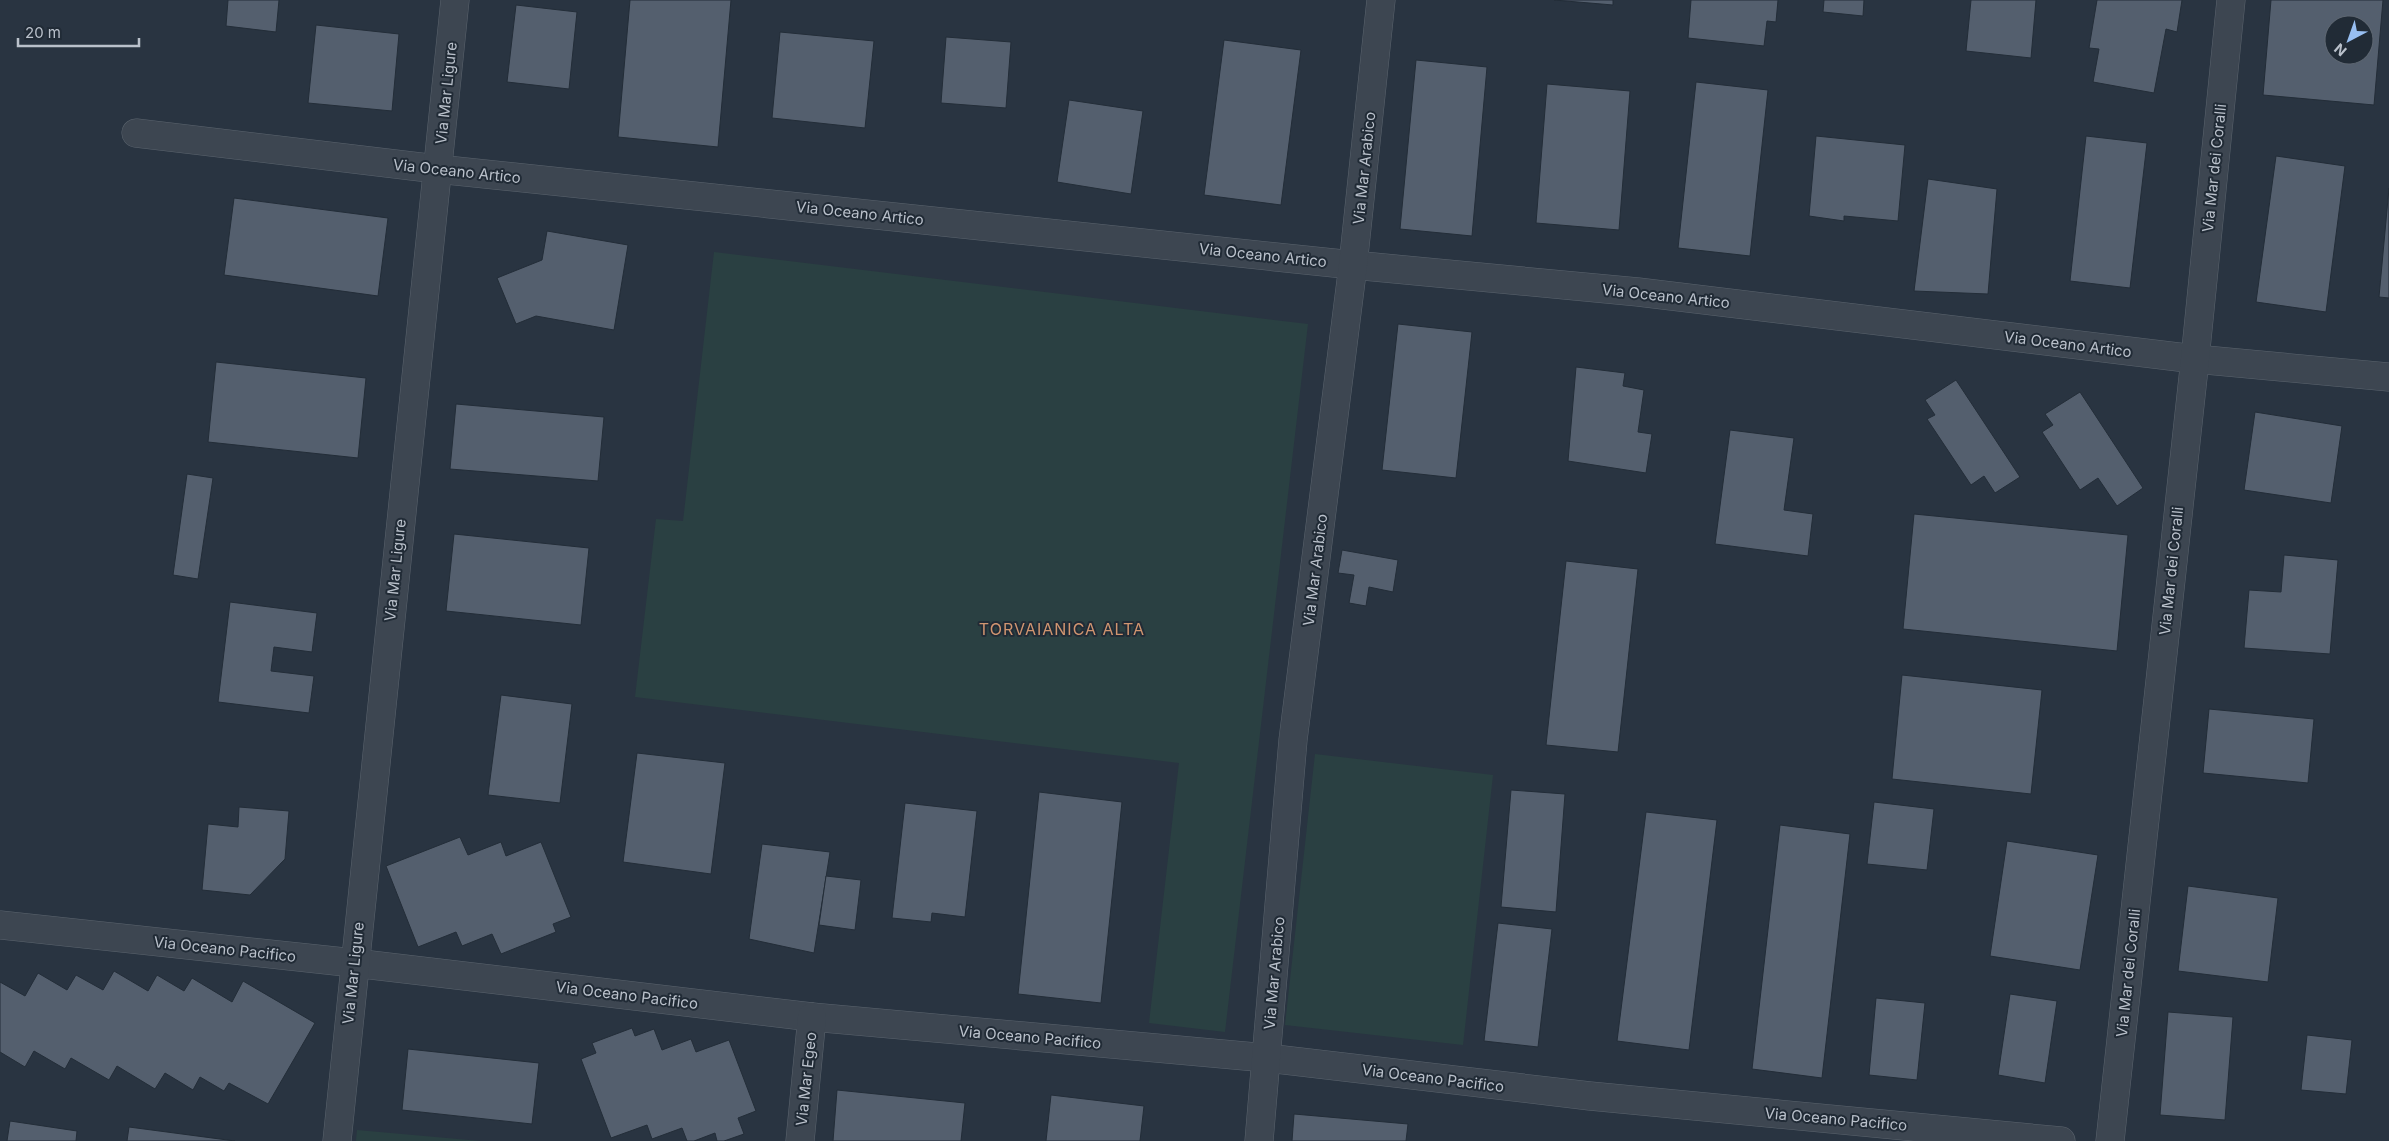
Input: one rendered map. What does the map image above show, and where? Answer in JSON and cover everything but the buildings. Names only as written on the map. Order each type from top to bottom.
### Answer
[{"type":"street","name":"Via Mar Ligure","points":[[337,1141],[455,0]]},
{"type":"street","name":"Via Mar Arabico","points":[[1260,1141],[1293,740],[1354,265],[1381,0]]},
{"type":"street","name":"Via Mar dei Coralli","points":[[2110,1141],[2195,359],[2231,0]]},
{"type":"street","name":"Via Oceano Artico","points":[[136,133],[437,169],[1354,265],[1638,292],[2195,359],[2389,377]]},
{"type":"street","name":"Via Oceano Pacifico","points":[[0,925],[354,963],[812,1017],[1267,1058],[1590,1096],[2061,1141]]},
{"type":"street","name":"Via Mar Egeo","points":[[800,1141],[812,1017]]},
{"type":"green space","points":[[714,252],[1308,324],[1225,1032],[1149,1023],[1179,763],[635,697],[656,519],[683,521]]},
{"type":"green space","points":[[1315,754],[1493,775],[1463,1045],[1285,1025]]},
{"type":"green space","points":[[357,1130],[480,1141],[356,1141]]},
{"type":"district","name":"TORVAIANICA ALTA","points":[[1062,629]]}]
